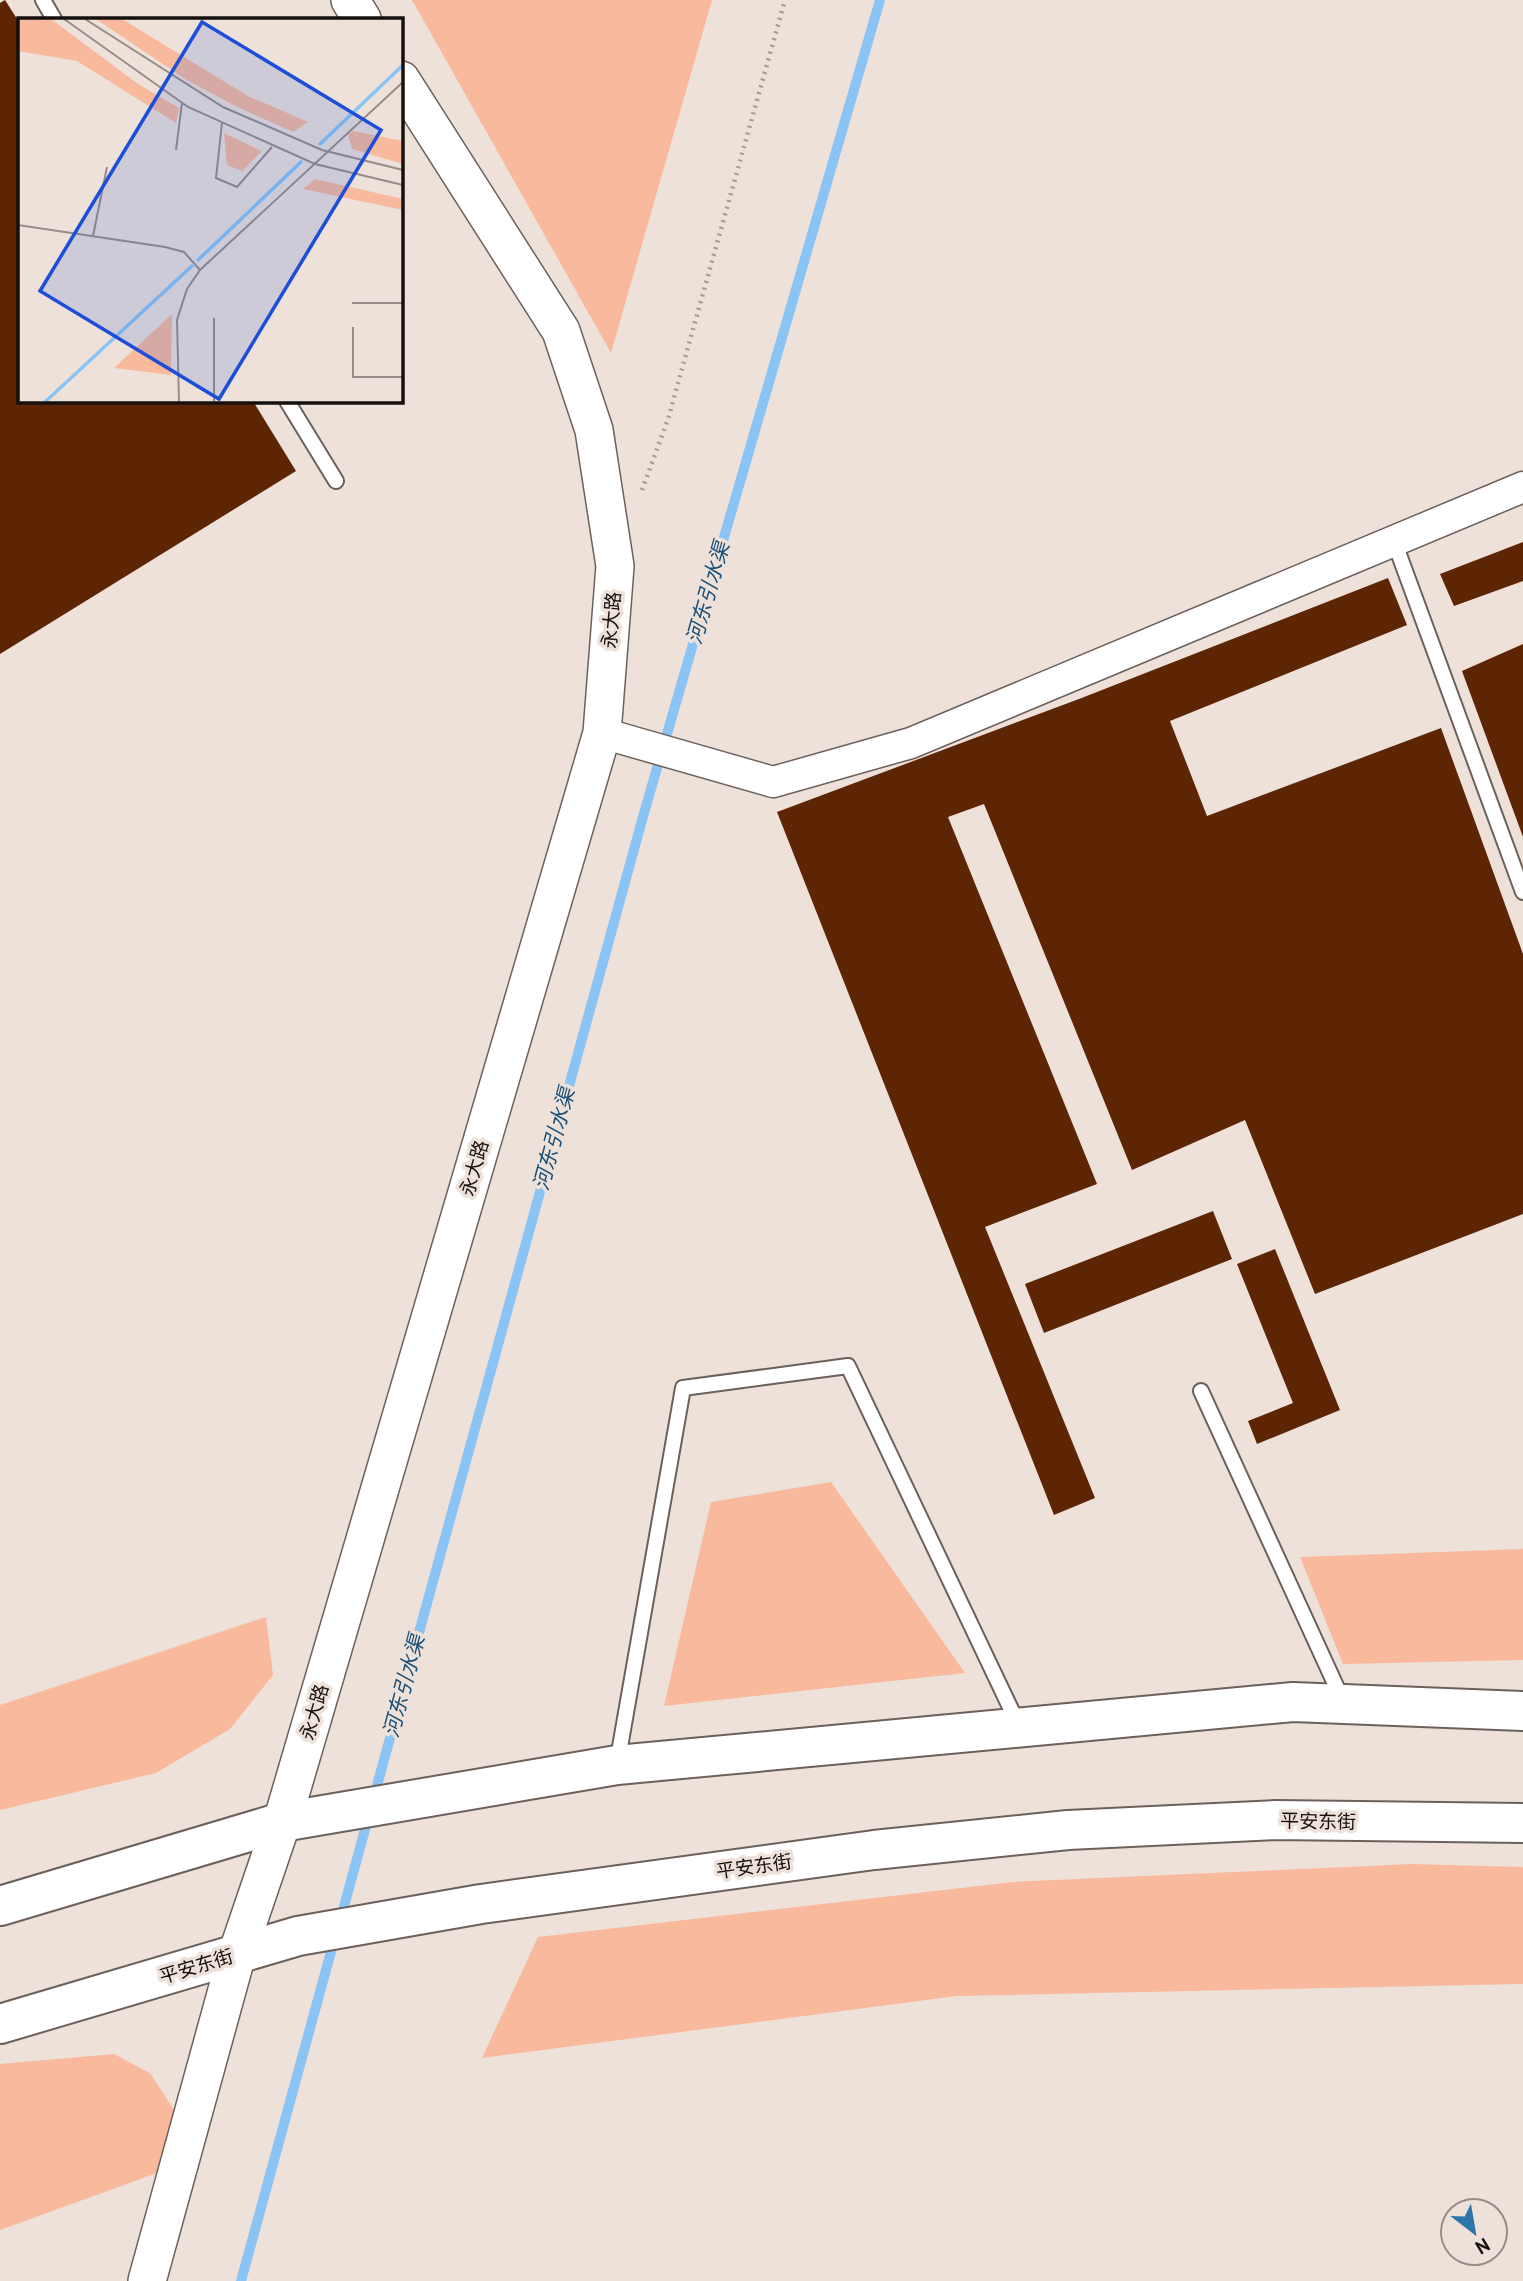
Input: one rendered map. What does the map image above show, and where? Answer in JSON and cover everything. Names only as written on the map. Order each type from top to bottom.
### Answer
[{"type":"main road","points":[[0,1906],[282,1822],[617,1765],[1293,1702],[1523,1711]]},
{"type":"main road","name":"平安东街","points":[[0,2025],[298,1936],[481,1904],[874,1850],[1069,1830],[1276,1820],[1523,1823]]},
{"type":"street","points":[[350,0],[361,18]]},
{"type":"street","name":"永大路","points":[[146,2281],[237,1954],[282,1822],[601,733],[615,566],[594,430],[561,331],[402,82]]},
{"type":"street","points":[[601,733],[773,782],[911,743],[1523,487]]},
{"type":"lane","points":[[43,0],[53,18]]},
{"type":"lane","points":[[287,402],[335,481]]},
{"type":"lane","points":[[1394,541],[1523,892]]},
{"type":"lane","points":[[617,1765],[683,1388],[848,1366],[1020,1728]]},
{"type":"lane","points":[[1201,1391],[1344,1704]]},
{"type":"path","points":[[641,493],[668,419],[786,0]]},
{"type":"shaded area","points":[[412,0],[712,0],[611,353]]},
{"type":"shaded area","points":[[831,1482],[965,1673],[664,1706],[711,1502]]},
{"type":"shaded area","points":[[1523,1549],[1523,1660],[1343,1664],[1300,1557]]},
{"type":"shaded area","points":[[266,1617],[273,1675],[230,1729],[156,1773],[0,1810],[0,1705]]},
{"type":"shaded area","points":[[1411,1864],[1523,1867],[1523,1984],[957,1996],[482,2058],[538,1937],[1013,1882]]},
{"type":"shaded area","points":[[114,2054],[150,2073],[185,2127],[168,2169],[0,2230],[0,2064]]},
{"type":"building","points":[[5,0],[18,20],[18,402],[254,402],[296,471],[0,654],[0,3]]},
{"type":"building","points":[[1523,542],[1523,581],[1454,606],[1440,574]]},
{"type":"building","points":[[1388,578],[1407,625],[1170,721],[1207,816],[1441,728],[1523,954],[1523,1214],[1315,1294],[1245,1120],[1132,1170],[984,804],[948,817],[1097,1184],[985,1227],[1095,1498],[1054,1515],[777,812],[1079,699]]},
{"type":"building","points":[[1523,644],[1523,837],[1462,671]]},
{"type":"building","points":[[1213,1211],[1232,1259],[1044,1333],[1025,1284]]},
{"type":"building","points":[[1275,1249],[1340,1410],[1257,1444],[1248,1421],[1293,1403],[1237,1264]]},
{"type":"waterway","name":"河东引水渠","points":[[373,1800],[644,813],[880,0]]},
{"type":"waterway","name":"河东引水渠","points":[[340,1921],[369,1815]]},
{"type":"waterway","name":"河东引水渠","points":[[241,2281],[335,1937]]}]
